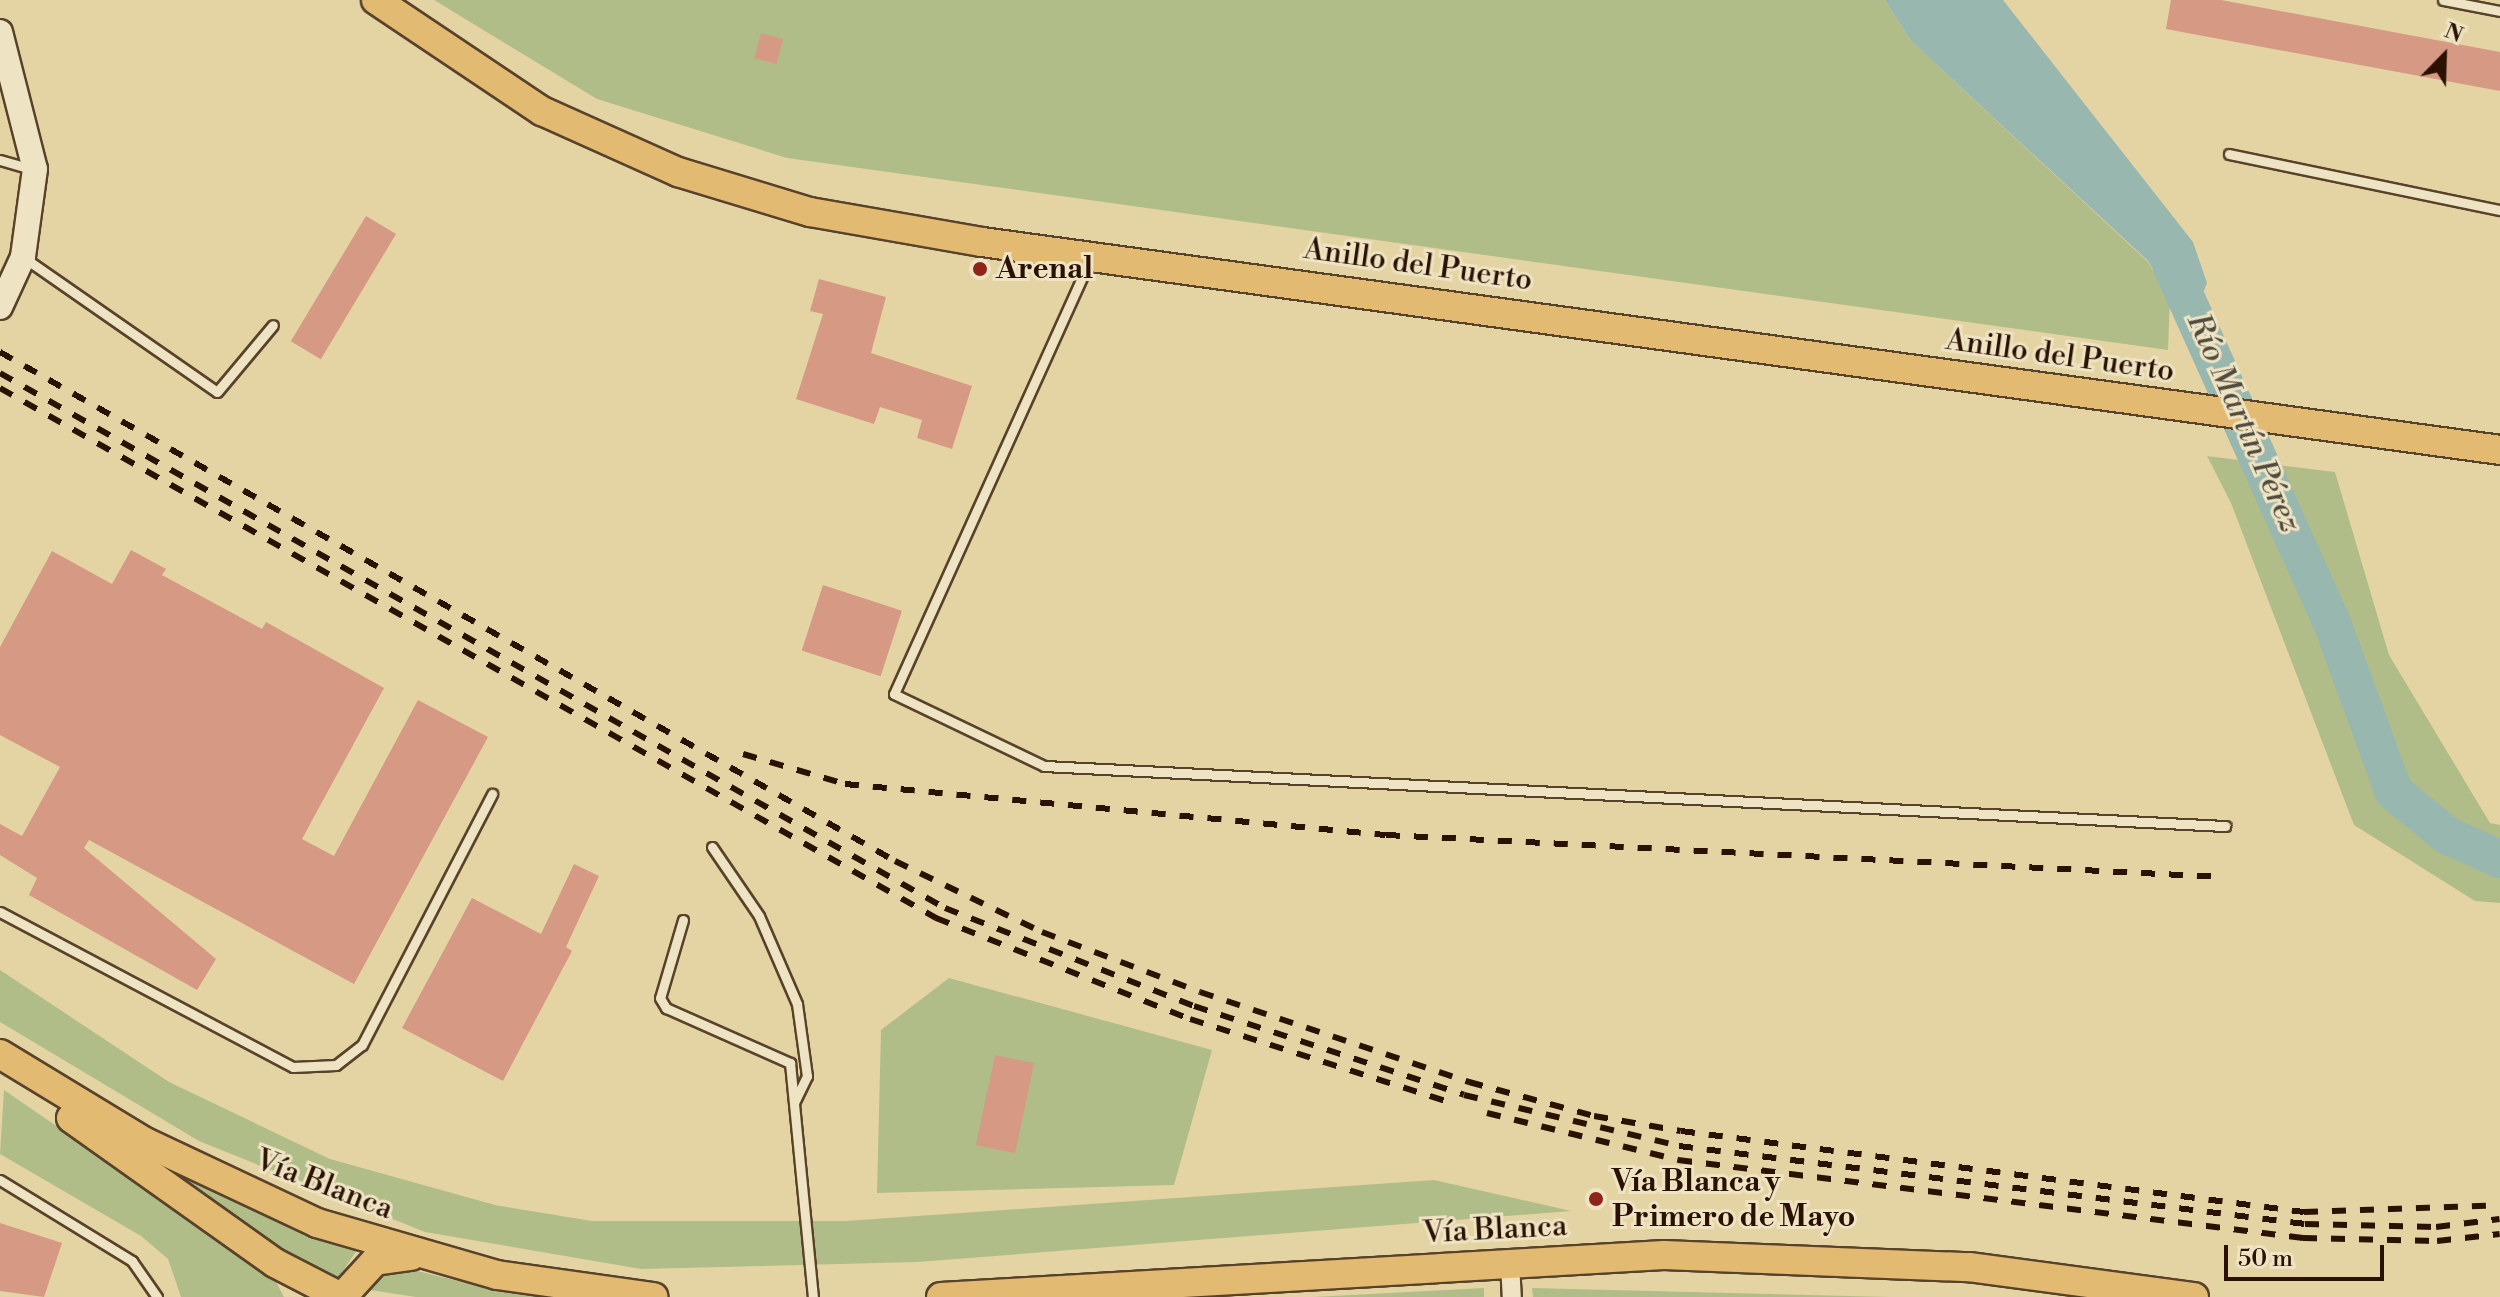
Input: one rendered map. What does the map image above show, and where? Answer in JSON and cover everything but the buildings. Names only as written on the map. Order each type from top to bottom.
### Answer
[{"type":"main road","name":"Anillo del Puerto","points":[[376,0],[542,111],[678,172],[810,212],[1092,255],[2500,450]]},
{"type":"main road","points":[[0,32],[35,169],[23,257],[0,307]]},
{"type":"main road","name":"Vía Blanca","points":[[0,1054],[84,1108],[224,1181],[317,1223],[435,1261],[653,1297]]},
{"type":"main road","points":[[0,1064],[275,1263],[341,1297],[375,1261],[408,1256],[435,1261]]},
{"type":"main road","name":"Vía Blanca","points":[[941,1297],[1199,1288],[1510,1263],[1664,1255],[1814,1258],[1969,1267],[2181,1296]]},
{"type":"main road","points":[[275,1263],[296,1297]]},
{"type":"street","points":[[1510,1263],[1512,1297]]},
{"type":"lane","points":[[2443,0],[2500,11]]},
{"type":"lane","points":[[2229,154],[2500,210]]},
{"type":"lane","points":[[0,160],[35,169]]},
{"type":"lane","points":[[1092,255],[894,694],[1044,766],[2225,826]]},
{"type":"lane","points":[[23,257],[217,392],[273,325]]},
{"type":"lane","points":[[0,912],[293,1067],[336,1065],[362,1045],[492,794]]},
{"type":"lane","points":[[712,847],[759,916],[797,1004],[807,1076],[795,1101]]},
{"type":"lane","points":[[683,920],[660,998],[666,1008],[783,1056],[790,1063],[813,1297]]},
{"type":"lane","points":[[0,1180],[132,1261],[157,1297]]},
{"type":"green space","points":[[434,0],[1885,0],[1911,41],[2148,262],[2170,298],[2168,350],[787,158],[597,99]]},
{"type":"green space","points":[[2207,456],[2335,472],[2389,655],[2490,823],[2500,825],[2500,903],[2475,901],[2354,825],[2231,503]]},
{"type":"green space","points":[[0,970],[169,1082],[330,1159],[495,1205],[592,1221],[846,1221],[1434,1180],[1571,1211],[918,1262],[641,1269],[425,1232],[199,1141],[0,1022]]},
{"type":"green space","points":[[949,978],[1212,1050],[1174,1185],[877,1193],[881,1030]]},
{"type":"green space","points":[[4,1090],[272,1274],[284,1297],[181,1297],[168,1259],[141,1236],[0,1154]]},
{"type":"green space","points":[[100,1128],[267,1210],[357,1250],[337,1280],[255,1235]]},
{"type":"green space","points":[[409,1269],[471,1284],[566,1297],[416,1297],[363,1289],[372,1276]]},
{"type":"green space","points":[[1484,1288],[1484,1297],[1313,1297]]},
{"type":"green space","points":[[1532,1288],[1890,1297],[1533,1297]]},
{"type":"water","points":[[1885,0],[2003,0],[2193,242],[2207,283],[2196,311],[2170,298],[2148,261],[1911,41]]},
{"type":"waterway","name":"Río Martín Pérez","points":[[2172,267],[2331,620],[2394,792],[2448,836],[2500,859]]},
{"type":"railway","points":[[0,352],[895,861],[1042,932],[1200,992],[1469,1082],[1594,1116],[1681,1131],[2304,1212],[2500,1205]]},
{"type":"railway","points":[[0,373],[945,908],[1194,1006],[1464,1095],[1679,1146],[2305,1224],[2436,1227],[2500,1219]]},
{"type":"railway","points":[[0,388],[936,918],[1190,1019],[1445,1101]]},
{"type":"railway","points":[[743,754],[845,784],[1386,835],[2221,877]]},
{"type":"railway","points":[[1487,1113],[1678,1160],[2303,1238],[2437,1241],[2500,1234]]},
{"type":"place","name":"Arenal","points":[[980,269]]},
{"type":"place","name":"Vía Blanca y Primero de Mayo","points":[[1596,1199]]}]
